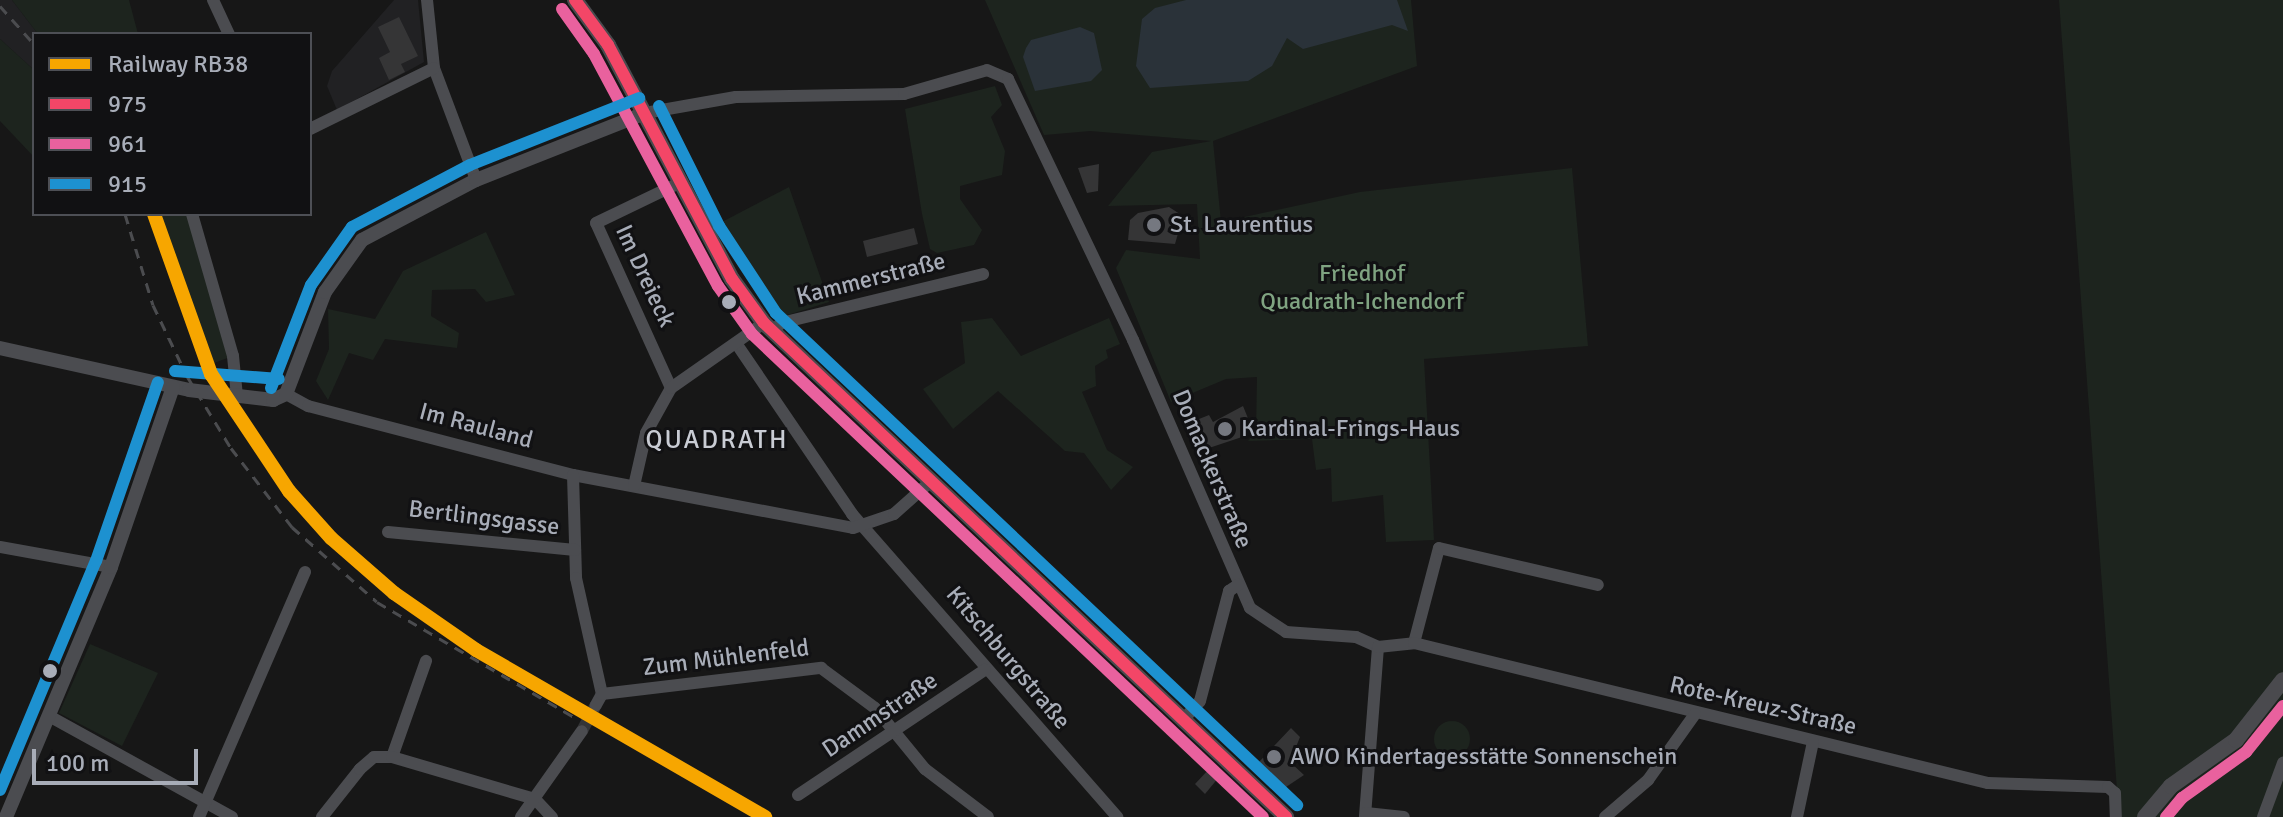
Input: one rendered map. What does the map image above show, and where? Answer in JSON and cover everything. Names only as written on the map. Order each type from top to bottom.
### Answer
[{"type":"main road","points":[[575,0],[645,113],[732,279],[768,327],[1286,817]]},
{"type":"main road","points":[[2145,817],[2156,800],[2236,740],[2283,680]]},
{"type":"street","points":[[213,0],[228,32]]},
{"type":"street","points":[[427,0],[434,68],[476,180]]},
{"type":"street","points":[[312,128],[434,68]]},
{"type":"street","name":"Domackerstraße","points":[[645,113],[736,97],[904,94],[996,71],[1008,79],[1133,340],[1250,608],[1278,629],[1356,637],[1378,647]]},
{"type":"street","points":[[286,394],[325,292],[355,248],[476,180],[645,113]]},
{"type":"street","name":"Im Dreieck","points":[[671,388],[596,223],[679,183]]},
{"type":"street","points":[[193,216],[233,356],[237,396]]},
{"type":"street","name":"Kammerstraße","points":[[634,486],[646,433],[671,388],[768,327],[983,274]]},
{"type":"street","name":"Kitschburgstraße","points":[[738,346],[866,528],[985,670],[1117,817]]},
{"type":"street","name":"Im Rauland","points":[[0,348],[173,387],[273,400],[286,394],[308,406],[573,475],[866,528]]},
{"type":"street","points":[[6,817],[111,567],[173,387]]},
{"type":"street","points":[[573,475],[575,550]]},
{"type":"street","points":[[866,528],[894,514],[931,481]]},
{"type":"street","name":"Bertlingsgasse","points":[[388,532],[575,550]]},
{"type":"street","points":[[0,547],[111,567]]},
{"type":"street","points":[[1414,643],[1439,548],[1598,585]]},
{"type":"street","name":"Zum Mühlenfeld","points":[[575,550],[599,700],[821,668],[875,708],[925,769],[988,817]]},
{"type":"street","points":[[199,817],[305,572]]},
{"type":"street","points":[[1183,720],[1200,701],[1229,591],[1238,585]]},
{"type":"street","name":"Rote-Kreuz-Straße","points":[[1378,647],[1414,643],[1988,783],[2108,787],[2115,793],[2116,817]]},
{"type":"street","points":[[1378,647],[1366,815],[1404,817]]},
{"type":"street","points":[[392,757],[426,661]]},
{"type":"street","name":"Dammstraße","points":[[798,795],[985,670]]},
{"type":"street","points":[[1605,817],[1648,780],[1695,714]]},
{"type":"street","points":[[49,716],[232,817]]},
{"type":"street","points":[[521,817],[582,731]]},
{"type":"street","points":[[1797,817],[1813,742]]},
{"type":"street","points":[[322,817],[360,769],[374,757],[392,757],[535,799],[552,817]]},
{"type":"street","points":[[2263,817],[2283,763]]},
{"type":"shaded area","points":[[0,0],[12,0],[36,32],[32,32],[32,68],[0,39]]},
{"type":"shaded area","points":[[394,0],[418,0],[424,62],[337,110],[327,86],[332,71]]},
{"type":"shaded area","points":[[1186,0],[1397,0],[1408,31],[1392,25],[1303,49],[1287,38],[1272,66],[1248,81],[1150,88],[1136,66],[1142,19],[1155,8]]},
{"type":"shaded area","points":[[1080,27],[1094,33],[1102,70],[1091,81],[1035,91],[1023,57],[1031,40]]},
{"type":"green space","points":[[12,0],[129,0],[137,32],[36,32]]},
{"type":"green space","name":"Friedhof Quadrath-Ichendorf","points":[[985,0],[1411,0],[1417,66],[1213,141],[1221,222],[1360,192],[1572,168],[1588,346],[1424,359],[1434,540],[1386,542],[1383,495],[1332,502],[1331,468],[1316,470],[1312,439],[1248,441],[1256,432],[1257,377],[1226,379],[1171,402],[1116,268],[1126,250],[1200,259],[1197,204],[1108,206],[1152,152],[1211,141],[1090,131],[1044,135]]},
{"type":"green space","points":[[2059,0],[2283,0],[2283,817],[2119,817]]},
{"type":"green space","points":[[0,39],[32,68],[32,155],[0,121]]},
{"type":"green space","points":[[995,86],[1002,105],[991,117],[1005,151],[1002,175],[960,186],[960,199],[982,230],[974,245],[937,253],[930,249],[922,214],[905,109]]},
{"type":"green space","points":[[789,187],[829,302],[781,317],[720,223]]},
{"type":"green space","points":[[161,216],[188,216],[230,357],[214,363]]},
{"type":"green space","points":[[486,232],[515,295],[486,302],[475,289],[432,290],[431,316],[459,333],[457,348],[385,339],[373,360],[349,353],[328,400],[316,381],[329,349],[328,309],[375,319],[403,271]]},
{"type":"green space","points":[[992,318],[1021,356],[1109,318],[1120,344],[1106,350],[1108,358],[1095,366],[1096,386],[1082,392],[1107,450],[1133,467],[1111,490],[1084,453],[1065,451],[998,391],[953,429],[923,389],[965,363],[961,322]]},
{"type":"green space","points":[[90,644],[158,673],[122,746],[59,713]]},
{"type":"green space","points":[[1452,721],[1464,727],[1470,739],[1464,751],[1452,757],[1440,751],[1434,739],[1440,727]]},
{"type":"building","points":[[399,17],[418,56],[401,64],[405,72],[389,80],[379,58],[390,52],[378,27]]},
{"type":"building","points":[[1099,164],[1098,191],[1087,193],[1078,168]]},
{"type":"building","name":"St. Laurentius","points":[[1169,207],[1183,216],[1175,244],[1128,240],[1130,220],[1138,213]]},
{"type":"building","points":[[914,228],[918,244],[867,257],[863,241]]},
{"type":"building","name":"Kardinal-Frings-Haus","points":[[1243,406],[1254,433],[1206,449],[1194,421],[1209,415],[1213,422]]},
{"type":"building","name":"AWO Kindertagesstätte Sonnenschein","points":[[1291,728],[1300,737],[1290,762],[1304,775],[1286,787],[1259,762]]},
{"type":"building","points":[[1210,768],[1219,777],[1205,794],[1195,784]]},
{"type":"tunnel","points":[[582,731],[596,705]]},
{"type":"railway","points":[[0,6],[32,42]]},
{"type":"railway","points":[[126,216],[153,305],[187,376],[231,448],[292,527],[377,602],[574,717]]},
{"type":"rail line","name":"RB38","points":[[155,216],[211,374],[289,491],[331,538],[394,593],[476,650],[765,817]]},
{"type":"transit line","name":"975","points":[[575,0],[608,45],[732,279],[764,323],[1286,817]]},
{"type":"transit line","name":"961","points":[[562,9],[594,54],[718,286],[752,334],[1263,817]]},
{"type":"transit line","name":"915","points":[[271,388],[311,285],[352,227],[470,165],[639,98]]},
{"type":"transit line","name":"915","points":[[659,106],[719,226],[776,313],[1297,805]]},
{"type":"transit line","name":"915","points":[[175,371],[279,379]]},
{"type":"transit line","name":"915","points":[[0,790],[96,561],[158,382]]},
{"type":"transit line","name":"961","points":[[2166,817],[2182,798],[2246,752],[2283,706]]},
{"type":"place","name":"St. Laurentius","points":[[1154,225]]},
{"type":"place","name":"Kardinal-Frings-Haus","points":[[1225,429]]},
{"type":"place","name":"AWO Kindertagesstätte Sonnenschein","points":[[1274,757]]},
{"type":"district","name":"QUADRATH","points":[[717,441]]}]
